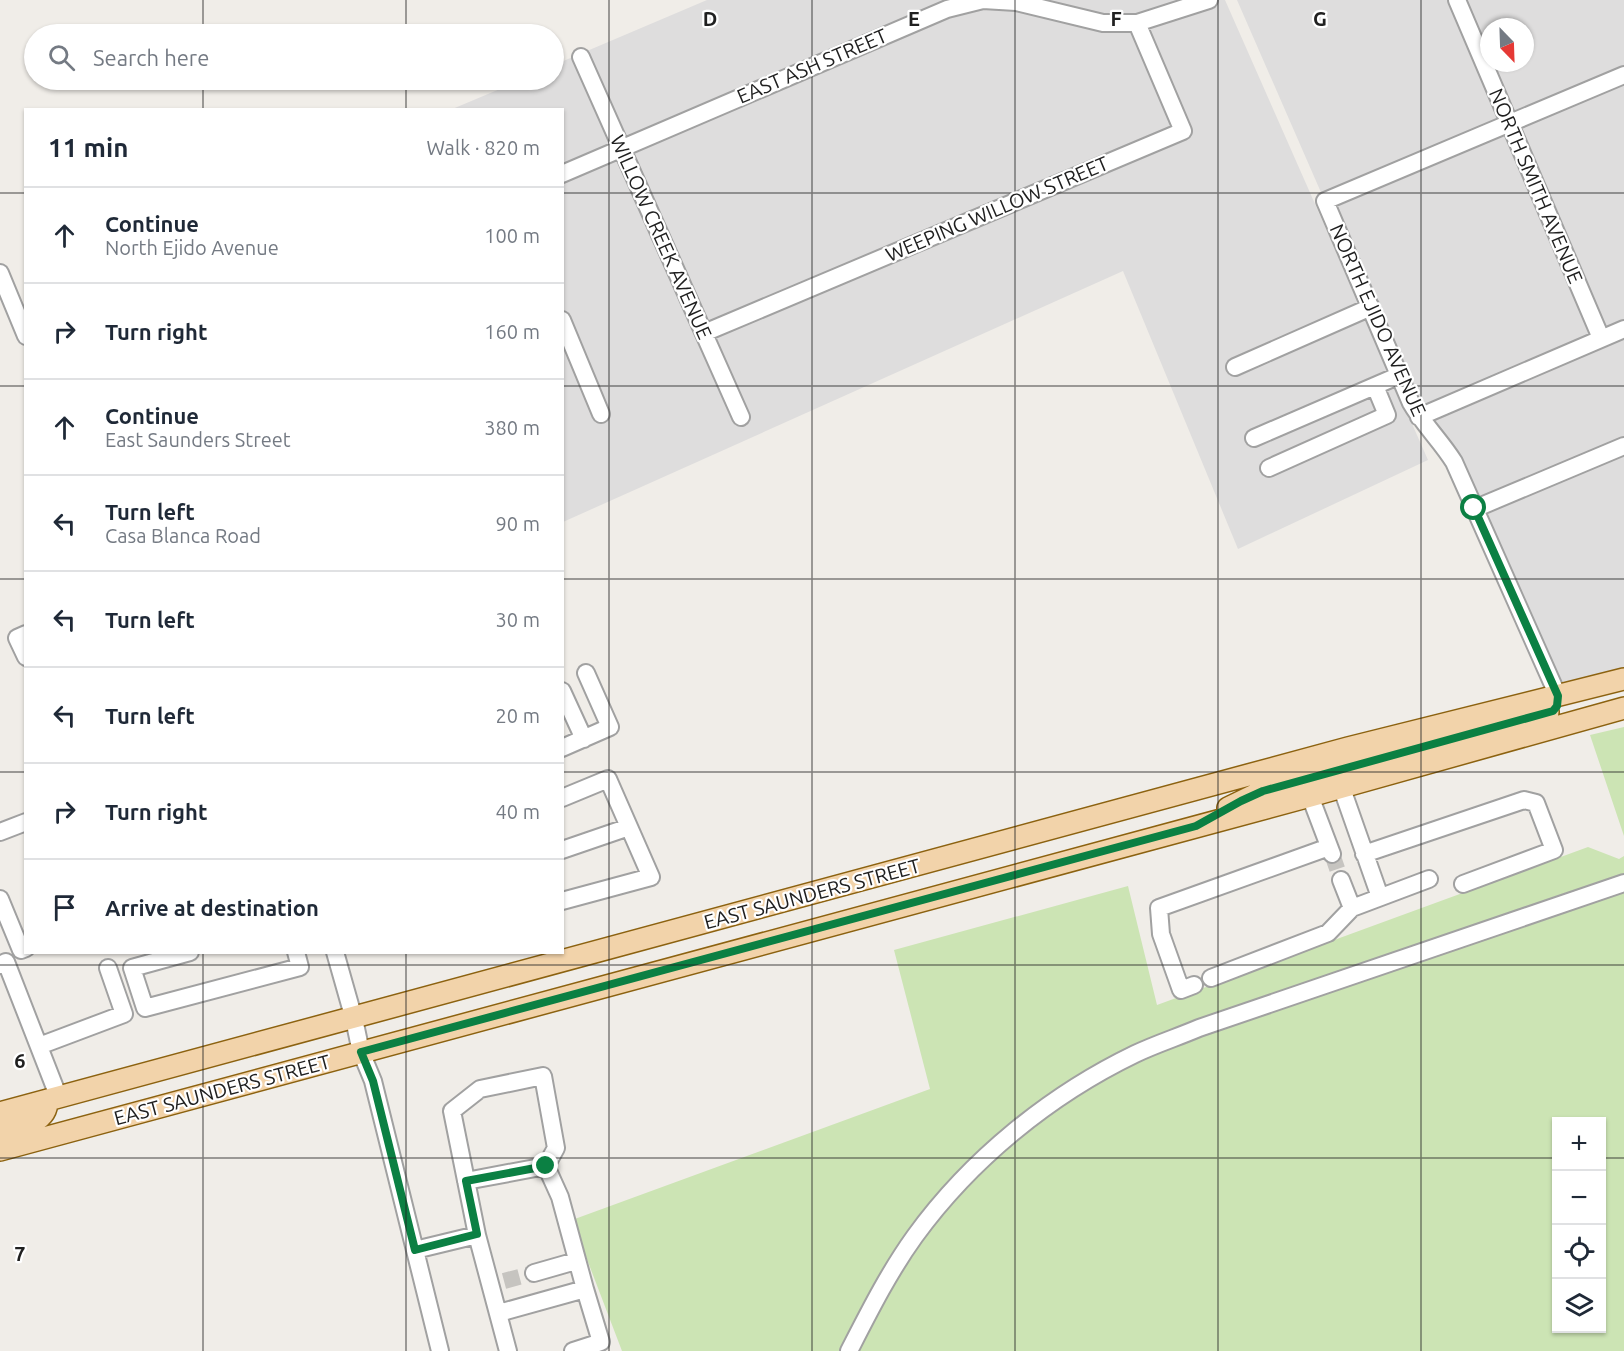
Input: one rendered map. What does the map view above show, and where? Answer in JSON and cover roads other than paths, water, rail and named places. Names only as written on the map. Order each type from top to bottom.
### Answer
[{"type":"main road","name":"EAST SAUNDERS STREET","points":[[0,1113],[1348,748],[1624,679]]},
{"type":"main road","points":[[1196,826],[1263,791],[1553,711],[1557,706],[1558,696]]},
{"type":"main road","name":"EAST SAUNDERS STREET","points":[[0,1150],[1310,796],[1624,708]]},
{"type":"main road","points":[[0,1132],[33,1122],[43,1116],[53,1099]]},
{"type":"street","name":"EAST ASH STREET","points":[[564,173],[947,9],[983,0],[1016,2],[1103,23],[1137,23],[1209,0]]},
{"type":"street","name":"NORTH SMITH AVENUE","points":[[1457,0],[1601,338]]},
{"type":"street","name":"WEEPING WILLOW STREET","points":[[704,333],[1183,131],[1137,23]]},
{"type":"street","name":"WILLOW CREEK AVENUE","points":[[580,57],[741,417]]},
{"type":"street","points":[[1510,123],[1624,75]]},
{"type":"street","name":"NORTH EJIDO AVENUE","points":[[1510,123],[1325,201],[1419,417],[1443,443],[1454,462],[1558,696]]},
{"type":"street","points":[[0,273],[24,331]]},
{"type":"street","points":[[1235,367],[1371,307]]},
{"type":"street","points":[[564,325],[601,414]]},
{"type":"street","points":[[1419,417],[1624,329]]},
{"type":"street","points":[[1254,438],[1400,375]]},
{"type":"street","points":[[1269,468],[1387,415],[1375,386]]},
{"type":"street","points":[[1474,508],[1624,446]]},
{"type":"street","points":[[24,635],[17,638],[24,653]]},
{"type":"street","points":[[564,747],[610,727],[586,673]]},
{"type":"street","points":[[564,695],[584,739]]},
{"type":"street","points":[[564,797],[608,779],[651,877],[564,900]]},
{"type":"street","points":[[1341,786],[1380,897]]},
{"type":"street","points":[[1194,985],[1181,990],[1161,934],[1159,908],[1330,851],[1310,796]]},
{"type":"street","points":[[1364,855],[1524,800],[1536,803],[1554,850],[1463,884]]},
{"type":"street","points":[[0,832],[24,823]]},
{"type":"street","points":[[564,849],[629,827]]},
{"type":"street","points":[[1211,978],[1328,933],[1352,908],[1429,879]]},
{"type":"street","points":[[1341,880],[1352,908]]},
{"type":"street","points":[[849,1351],[881,1288],[915,1236],[957,1185],[998,1145],[1090,1078],[1136,1054],[1199,1028],[1624,883]]},
{"type":"street","points":[[0,899],[23,949],[3,963],[39,1046],[53,1099]]},
{"type":"street","points":[[183,954],[132,968],[145,1008],[300,967],[297,954]]},
{"type":"street","points":[[336,954],[361,1052],[373,1081],[440,1351]]},
{"type":"street","points":[[39,1046],[124,1014],[108,968]]},
{"type":"street","points":[[508,1351],[499,1313],[497,1282],[477,1234],[453,1111],[480,1089],[543,1076],[556,1148],[546,1166]]},
{"type":"street","points":[[466,1181],[546,1166]]},
{"type":"street","points":[[546,1166],[560,1197],[576,1261],[601,1342],[573,1351]]},
{"type":"street","points":[[415,1250],[477,1234]]},
{"type":"street","points":[[534,1273],[576,1261]]},
{"type":"street","points":[[499,1313],[585,1289]]},
{"type":"tunnel","points":[[1332,854],[1341,880]]},
{"type":"tunnel","points":[[504,1281],[534,1273]]}]
